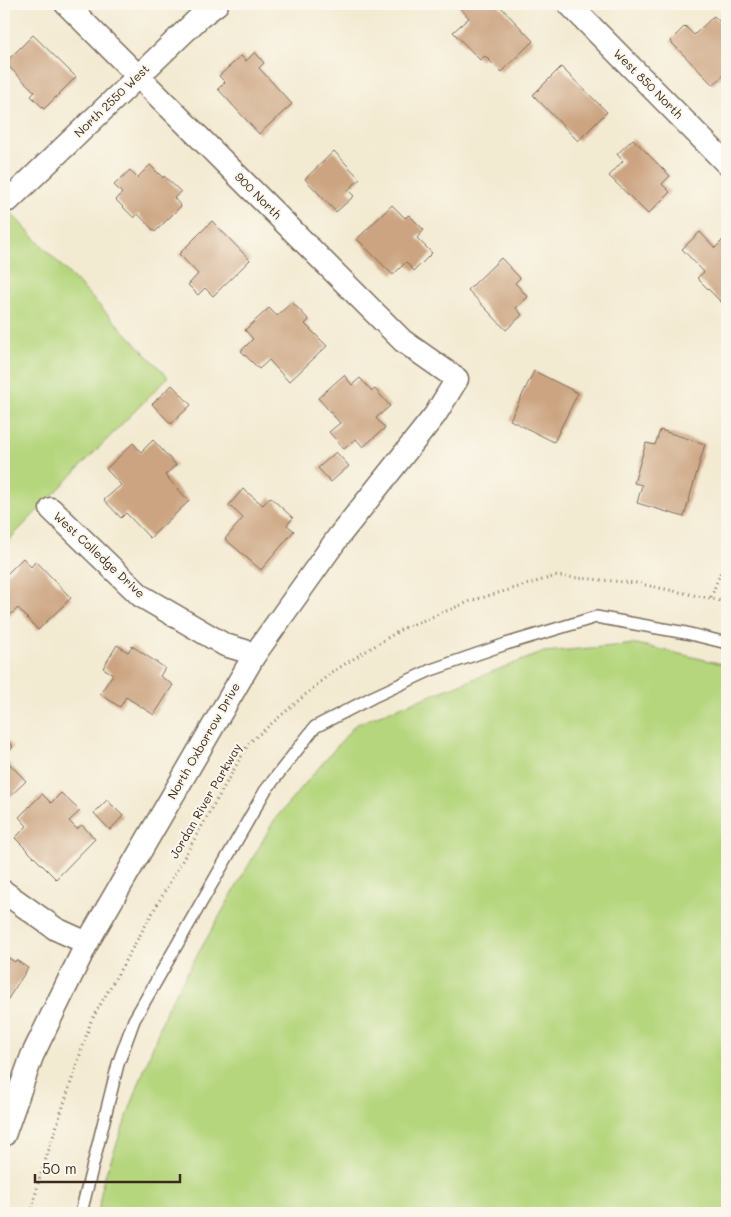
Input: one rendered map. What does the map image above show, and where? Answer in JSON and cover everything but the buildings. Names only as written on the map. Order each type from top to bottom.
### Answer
[{"type":"street","name":"900 North","points":[[66,4],[403,342],[457,379]]},
{"type":"street","name":"North 2550 West","points":[[9,200],[200,17],[216,4]]},
{"type":"street","name":"West 850 North","points":[[569,4],[727,164]]},
{"type":"street","name":"North Oxborrow Drive","points":[[4,1135],[32,1056],[87,943],[254,654],[339,536],[435,415],[457,379]]},
{"type":"street","name":"West Colledge Drive","points":[[51,509],[141,596],[225,645],[254,654]]},
{"type":"street","points":[[4,892],[56,929],[87,943]]},
{"type":"lane","points":[[81,1213],[118,1064],[134,1020],[265,791],[315,727],[431,670],[506,644],[596,617],[686,633],[727,643]]},
{"type":"path","points":[[711,597],[727,556]]},
{"type":"path","name":"Jordan River Parkway","points":[[31,1213],[39,1180],[91,1021],[249,743],[332,672],[402,628],[472,601],[556,576],[636,584],[711,597],[727,602]]},
{"type":"green space","points":[[4,206],[168,377],[4,545]]},
{"type":"green space","points":[[637,644],[727,665],[727,1213],[98,1213],[103,1181],[167,1008],[275,819],[356,724],[544,652]]}]
